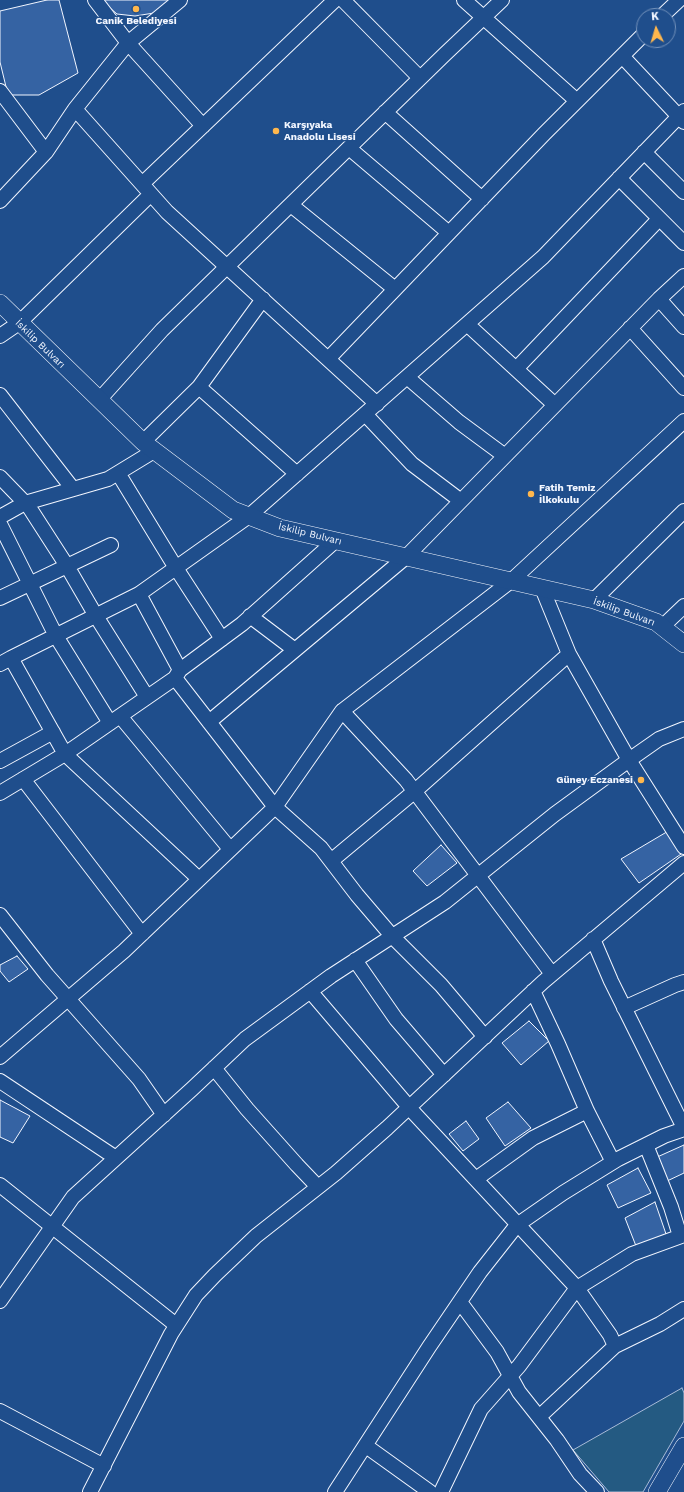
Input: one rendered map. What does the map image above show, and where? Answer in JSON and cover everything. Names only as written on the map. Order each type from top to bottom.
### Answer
[{"type":"main road","name":"İskilip Bulvarı","points":[[0,303],[148,446],[233,510],[280,528],[594,600],[656,622],[684,644]]},
{"type":"main road","points":[[657,1492],[684,1446]]},
{"type":"street","points":[[95,0],[128,43],[203,126]]},
{"type":"street","points":[[0,200],[46,152],[75,108],[128,43],[180,0]]},
{"type":"street","points":[[0,336],[19,323],[147,189],[203,126],[335,0]]},
{"type":"street","points":[[343,0],[420,78]]},
{"type":"street","points":[[464,0],[577,101]]},
{"type":"street","points":[[99,400],[162,330],[502,0]]},
{"type":"street","points":[[670,8],[679,0]]},
{"type":"street","points":[[329,358],[577,101],[636,42]]},
{"type":"street","points":[[199,879],[65,754],[53,732],[6,661],[140,594],[249,516],[543,257],[644,152],[682,116],[622,56]]},
{"type":"street","points":[[0,91],[46,152]]},
{"type":"street","points":[[75,108],[167,212],[329,358],[377,404]]},
{"type":"street","points":[[386,112],[482,199]]},
{"type":"street","points":[[349,148],[449,233]]},
{"type":"street","points":[[644,152],[684,192]]},
{"type":"street","points":[[619,178],[684,243]]},
{"type":"street","points":[[291,205],[395,289]]},
{"type":"street","points":[[516,369],[659,219]]},
{"type":"street","points":[[209,722],[406,557],[659,298],[684,276]]},
{"type":"street","points":[[659,298],[684,327]]},
{"type":"street","points":[[0,517],[25,503],[108,479],[118,473],[148,446],[199,387],[263,300]]},
{"type":"street","points":[[467,324],[555,405]]},
{"type":"street","points":[[630,328],[684,388]]},
{"type":"street","points":[[407,377],[459,422],[505,456]]},
{"type":"street","points":[[199,387],[297,474]]},
{"type":"street","points":[[0,394],[73,489]]},
{"type":"street","points":[[365,414],[412,464],[461,501]]},
{"type":"street","points":[[0,1058],[124,951],[275,807],[342,711],[512,581],[684,420]]},
{"type":"street","points":[[118,473],[176,568],[222,639]]},
{"type":"street","points":[[0,477],[25,503],[67,566],[147,698]]},
{"type":"street","points":[[594,600],[684,511]]},
{"type":"street","points":[[0,524],[31,583],[56,636],[115,720],[230,849]]},
{"type":"street","points":[[0,793],[65,754],[147,698],[250,616],[335,541]]},
{"type":"street","points":[[0,598],[111,545]]},
{"type":"street","points":[[542,588],[569,654],[628,760],[684,847]]},
{"type":"street","points":[[140,594],[178,674],[209,722],[275,807],[321,848],[357,895],[392,936],[440,984],[485,1037]]},
{"type":"street","points":[[662,627],[684,606]]},
{"type":"street","points":[[250,616],[295,650]]},
{"type":"street","points":[[331,861],[415,791],[569,654]]},
{"type":"street","points":[[342,711],[415,791],[552,974]]},
{"type":"street","points":[[0,1301],[73,1197],[245,1039],[355,960],[445,902],[554,814],[628,760],[659,739],[684,729]]},
{"type":"street","points":[[0,761],[53,732]]},
{"type":"street","points":[[23,779],[142,934]]},
{"type":"street","points":[[90,1492],[176,1325],[196,1295],[215,1274],[256,1236],[318,1187],[409,1108],[552,974],[684,863]]},
{"type":"street","points":[[0,915],[47,975],[139,1079],[164,1115]]},
{"type":"street","points":[[335,1492],[429,1346],[480,1272],[517,1225],[563,1193],[613,1162],[664,1136],[684,1128],[624,1008],[593,939]]},
{"type":"street","points":[[355,960],[396,1019],[444,1075]]},
{"type":"street","points":[[624,1008],[675,984],[684,982]]},
{"type":"street","points":[[310,991],[409,1108],[577,1288],[610,1335],[615,1346]]},
{"type":"street","points":[[533,992],[558,1044],[587,1111],[613,1162]]},
{"type":"street","points":[[214,1068],[247,1109],[297,1166],[318,1187]]},
{"type":"street","points":[[0,1081],[116,1158]]},
{"type":"street","points":[[476,1179],[533,1138],[587,1111]]},
{"type":"street","points":[[441,1492],[481,1409],[519,1366],[577,1288],[632,1254],[682,1236],[672,1207],[646,1145]]},
{"type":"street","points":[[0,1185],[176,1325]]},
{"type":"street","points":[[460,1302],[497,1352],[519,1392],[557,1440],[580,1474],[597,1492]]},
{"type":"street","points":[[539,1417],[615,1346],[660,1324],[684,1309]]},
{"type":"street","points":[[0,1411],[104,1466]]},
{"type":"street","points":[[366,1446],[430,1492]]},
{"type":"shaded area","points":[[682,1388],[684,1393],[684,1421],[643,1492],[609,1492],[573,1450]]},
{"type":"building","points":[[47,0],[59,0],[78,73],[39,95],[8,95],[0,62],[0,11]]},
{"type":"building","name":"Canik Belediyesi","points":[[101,0],[174,0],[154,13],[135,16],[117,14]]},
{"type":"building","points":[[670,830],[684,852],[639,883],[621,859]]},
{"type":"building","points":[[441,845],[457,863],[427,886],[413,871]]},
{"type":"building","points":[[17,956],[28,969],[9,982],[0,971],[0,965]]},
{"type":"building","points":[[529,1021],[549,1041],[521,1065],[502,1043]]},
{"type":"building","points":[[0,1100],[30,1116],[13,1143],[0,1137]]},
{"type":"building","points":[[508,1102],[531,1128],[505,1146],[486,1118]]},
{"type":"building","points":[[466,1121],[479,1139],[463,1151],[449,1134]]},
{"type":"building","points":[[684,1145],[684,1173],[665,1182],[655,1158]]},
{"type":"building","points":[[638,1168],[651,1193],[618,1208],[607,1185]]},
{"type":"building","points":[[655,1202],[666,1234],[636,1246],[625,1218]]},
{"type":"place","name":"Canik Belediyesi","points":[[136,9]]},
{"type":"place","name":"Karşıyaka Anadolu Lisesi","points":[[276,131]]},
{"type":"place","name":"Fatih Temiz İlkokulu","points":[[531,494]]},
{"type":"place","name":"Güney Eczanesi","points":[[641,780]]}]
